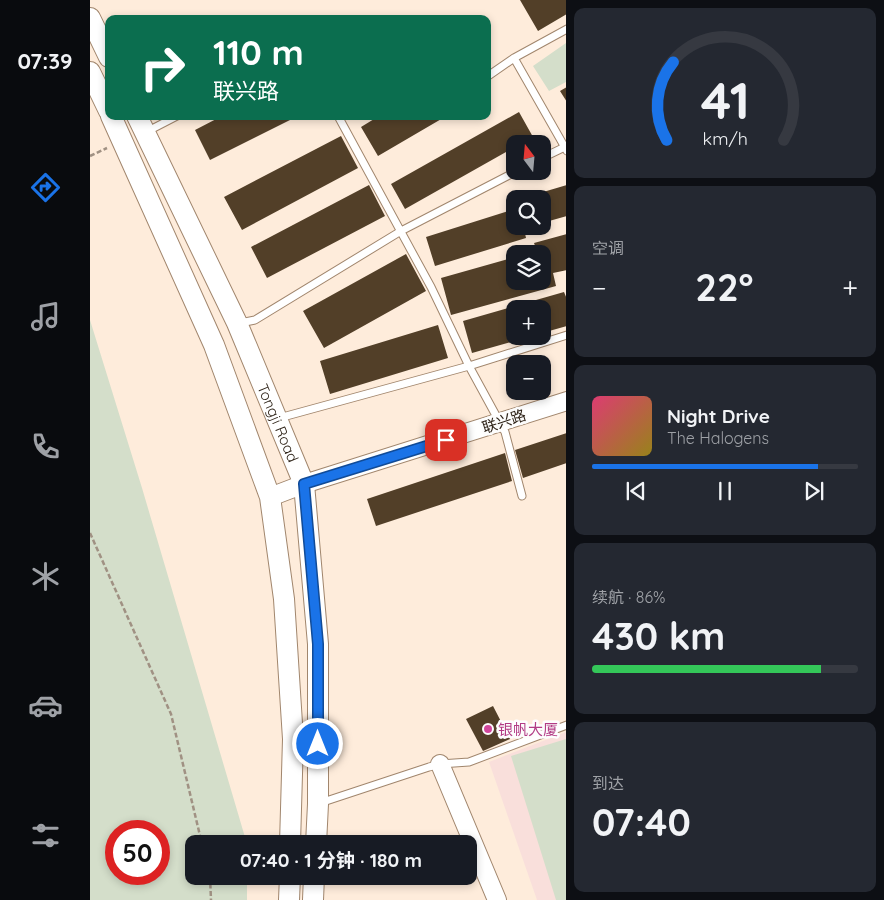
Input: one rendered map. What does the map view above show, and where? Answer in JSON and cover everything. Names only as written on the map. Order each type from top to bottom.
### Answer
[{"type":"main road","points":[[90,18],[105,49]]},
{"type":"main road","points":[[90,72],[105,103]]},
{"type":"main road","name":"Tongji Road","points":[[113,120],[214,345],[270,497],[285,608],[293,739],[290,835]]},
{"type":"main road","name":"Tongji Road","points":[[141,124],[237,323],[304,484],[318,644],[316,835]]},
{"type":"main road","points":[[289,900],[290,885]]},
{"type":"main road","points":[[313,900],[314,885]]},
{"type":"street","name":"联兴路","points":[[270,497],[304,484],[566,401]]},
{"type":"street","points":[[440,764],[497,900]]},
{"type":"lane","points":[[491,74],[514,58],[566,29]]},
{"type":"lane","points":[[514,58],[566,148],[551,154]]},
{"type":"lane","points":[[141,124],[159,120]]},
{"type":"lane","points":[[340,120],[431,287],[469,366],[504,432],[522,496]]},
{"type":"lane","points":[[237,323],[254,320],[401,231],[506,177]]},
{"type":"lane","points":[[276,419],[469,366],[566,335]]},
{"type":"lane","points":[[318,804],[440,764],[468,762],[566,725]]},
{"type":"path","points":[[90,533],[171,714],[200,835]]},
{"type":"path","points":[[211,900],[212,885]]},
{"type":"shaded area","points":[[566,732],[566,900],[537,900],[489,762]]},
{"type":"green space","points":[[566,43],[566,82],[549,91],[533,66]]},
{"type":"green space","points":[[90,320],[142,488],[244,835],[185,835],[185,885],[247,885],[247,900],[90,900]]},
{"type":"green space","points":[[566,739],[566,900],[556,900],[511,756]]},
{"type":"building","points":[[520,0],[566,0],[566,15],[538,31]]},
{"type":"building","points":[[566,88],[566,100],[560,91]]},
{"type":"building","points":[[519,112],[532,135],[506,135],[506,152],[405,209],[391,184]]},
{"type":"building","points":[[214,120],[290,120],[210,160],[195,130]]},
{"type":"building","points":[[372,120],[440,120],[378,156],[361,127]]},
{"type":"building","points":[[341,136],[358,168],[242,230],[224,197]]},
{"type":"building","points":[[369,185],[385,216],[267,278],[251,247]]},
{"type":"building","points":[[566,185],[566,216],[551,220],[550,190]]},
{"type":"building","points":[[506,212],[506,235],[525,235],[526,238],[435,266],[426,237]]},
{"type":"building","points":[[566,234],[566,270],[553,273],[556,286],[551,287],[551,245],[535,245],[534,243]]},
{"type":"building","points":[[406,254],[426,291],[324,348],[303,311]]},
{"type":"building","points":[[506,260],[506,290],[542,290],[451,315],[441,278]]},
{"type":"building","points":[[564,292],[566,297],[566,326],[551,330],[551,300],[536,300]]},
{"type":"building","points":[[506,309],[506,343],[472,353],[463,321]]},
{"type":"building","points":[[438,325],[448,358],[330,394],[320,361]]},
{"type":"building","points":[[566,433],[566,463],[523,478],[515,450]]},
{"type":"building","points":[[505,453],[512,481],[376,526],[367,499]]},
{"type":"building","name":"银帆大厦","points":[[493,706],[510,739],[483,751],[466,719]]},
{"type":"place","name":"银帆大厦","points":[[488,729]]},
{"type":"route","points":[[318,744],[318,644],[304,484],[446,440]]}]
